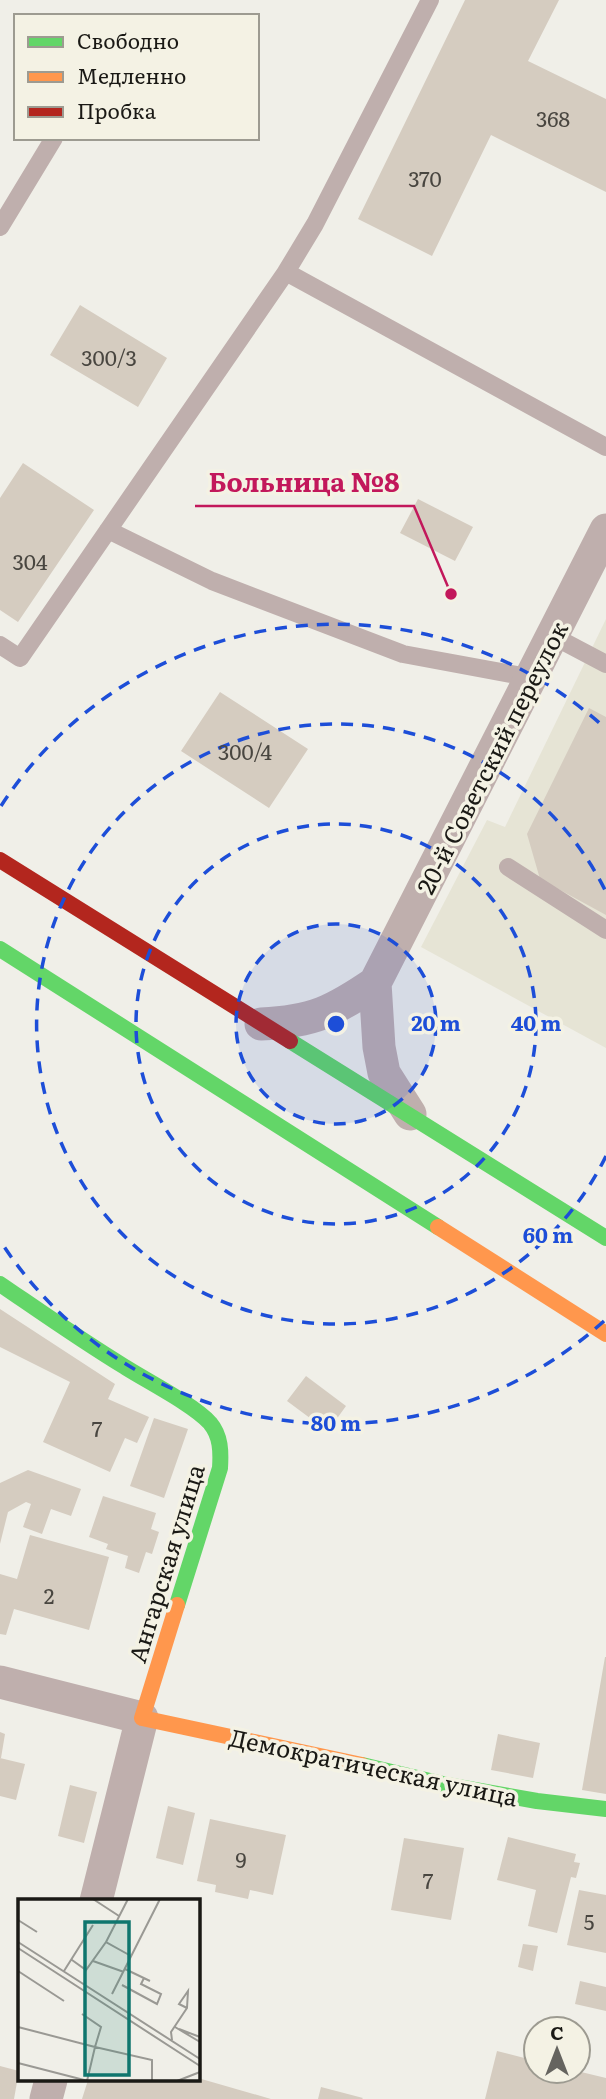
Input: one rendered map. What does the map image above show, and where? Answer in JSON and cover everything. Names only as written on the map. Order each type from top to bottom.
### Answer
[{"type":"main road","points":[[0,860],[606,1238]]},
{"type":"main road","points":[[0,948],[606,1334]]},
{"type":"main road","name":"Ангарская улица","points":[[0,1284],[113,1360],[197,1412],[210,1423],[221,1446],[220,1468],[142,1718]]},
{"type":"main road","name":"Демократическая улица","points":[[142,1718],[326,1756],[447,1785],[537,1801],[606,1809]]},
{"type":"street","name":"20-й Советский переулок","points":[[375,983],[533,678],[606,530]]},
{"type":"street","points":[[261,1024],[312,1018],[340,1006],[375,983],[379,1047],[384,1073],[410,1114]]},
{"type":"street","name":"Демократическая улица","points":[[0,1682],[142,1718]]},
{"type":"street","points":[[97,1899],[142,1718]]},
{"type":"street","points":[[46,2099],[50,2082]]},
{"type":"lane","points":[[0,645],[20,658],[286,272],[315,224],[430,0]]},
{"type":"lane","points":[[0,227],[53,140]]},
{"type":"lane","points":[[286,272],[606,447]]},
{"type":"lane","points":[[108,530],[212,581],[403,654],[533,678]]},
{"type":"lane","points":[[553,636],[606,664]]},
{"type":"lane","points":[[508,867],[606,930]]},
{"type":"shaded area","points":[[606,619],[606,1048],[421,947],[487,820],[505,827]]},
{"type":"building","points":[[465,0],[559,0],[528,61],[606,99],[606,192],[491,135],[432,256],[358,219]]},
{"type":"building","points":[[80,305],[167,358],[138,407],[50,355]]},
{"type":"building","points":[[23,463],[94,510],[18,622],[0,610],[0,498]]},
{"type":"building","points":[[418,499],[473,527],[455,561],[400,533]]},
{"type":"building","points":[[220,692],[308,749],[269,808],[181,751]]},
{"type":"building","points":[[589,708],[606,717],[606,915],[540,879],[527,834]]},
{"type":"building","points":[[0,1309],[115,1384],[108,1399],[149,1417],[137,1443],[125,1438],[110,1472],[43,1442],[70,1382],[0,1347]]},
{"type":"building","points":[[306,1376],[346,1406],[333,1424],[327,1419],[322,1427],[287,1401]]},
{"type":"building","points":[[154,1418],[188,1429],[164,1498],[130,1486]]},
{"type":"building","points":[[28,1470],[81,1489],[71,1516],[51,1509],[42,1534],[23,1527],[31,1504],[26,1502],[8,1512],[0,1544],[0,1483]]},
{"type":"building","points":[[103,1496],[156,1513],[151,1529],[159,1532],[152,1554],[146,1552],[139,1573],[125,1568],[128,1556],[106,1549],[108,1544],[89,1537]]},
{"type":"building","points":[[30,1535],[109,1557],[89,1630],[14,1609],[6,1635],[0,1634],[0,1574],[17,1579]]},
{"type":"building","points":[[606,1657],[606,1794],[582,1790]]},
{"type":"building","points":[[0,1732],[5,1734],[1,1758],[0,1758]]},
{"type":"building","points":[[498,1734],[540,1743],[533,1778],[491,1770]]},
{"type":"building","points":[[0,1758],[25,1764],[16,1800],[0,1796]]},
{"type":"building","points":[[70,1785],[97,1792],[84,1843],[58,1836]]},
{"type":"building","points":[[168,1806],[195,1813],[183,1865],[156,1858]]},
{"type":"building","points":[[210,1819],[286,1835],[273,1895],[250,1890],[248,1899],[215,1892],[216,1885],[197,1881]]},
{"type":"building","points":[[508,1837],[576,1854],[574,1862],[580,1863],[576,1878],[571,1877],[557,1933],[528,1926],[536,1890],[497,1880]]},
{"type":"building","points":[[404,1838],[464,1848],[451,1920],[391,1910]]},
{"type":"building","points":[[579,1890],[606,1895],[606,1953],[567,1945]]},
{"type":"building","points":[[523,1944],[538,1946],[533,1971],[518,1967]]},
{"type":"building","points":[[580,1981],[606,1987],[606,2011],[575,2004]]},
{"type":"building","points":[[497,2051],[522,2057],[522,2085],[592,2085],[592,2075],[606,2078],[606,2099],[485,2099]]},
{"type":"building","points":[[0,2066],[18,2071],[14,2099],[0,2099]]},
{"type":"building","points":[[200,2079],[271,2099],[82,2099],[87,2082],[200,2082]]},
{"type":"building","points":[[321,2087],[363,2098],[318,2099]]},
{"type":"traffic: fast","points":[[0,949],[438,1227]]},
{"type":"traffic: fast","points":[[290,1041],[606,1238]]},
{"type":"traffic: fast","points":[[0,1284],[93,1347],[182,1401],[214,1428],[220,1444],[220,1468],[177,1605]]},
{"type":"traffic: fast","points":[[362,1765],[447,1785],[537,1801],[606,1809]]},
{"type":"traffic: slow","points":[[438,1227],[606,1334]]},
{"type":"traffic: slow","points":[[177,1605],[142,1718],[362,1765]]},
{"type":"traffic: jam","points":[[0,860],[290,1041]]},
{"type":"place","name":"Больница №8","points":[[451,594]]}]
